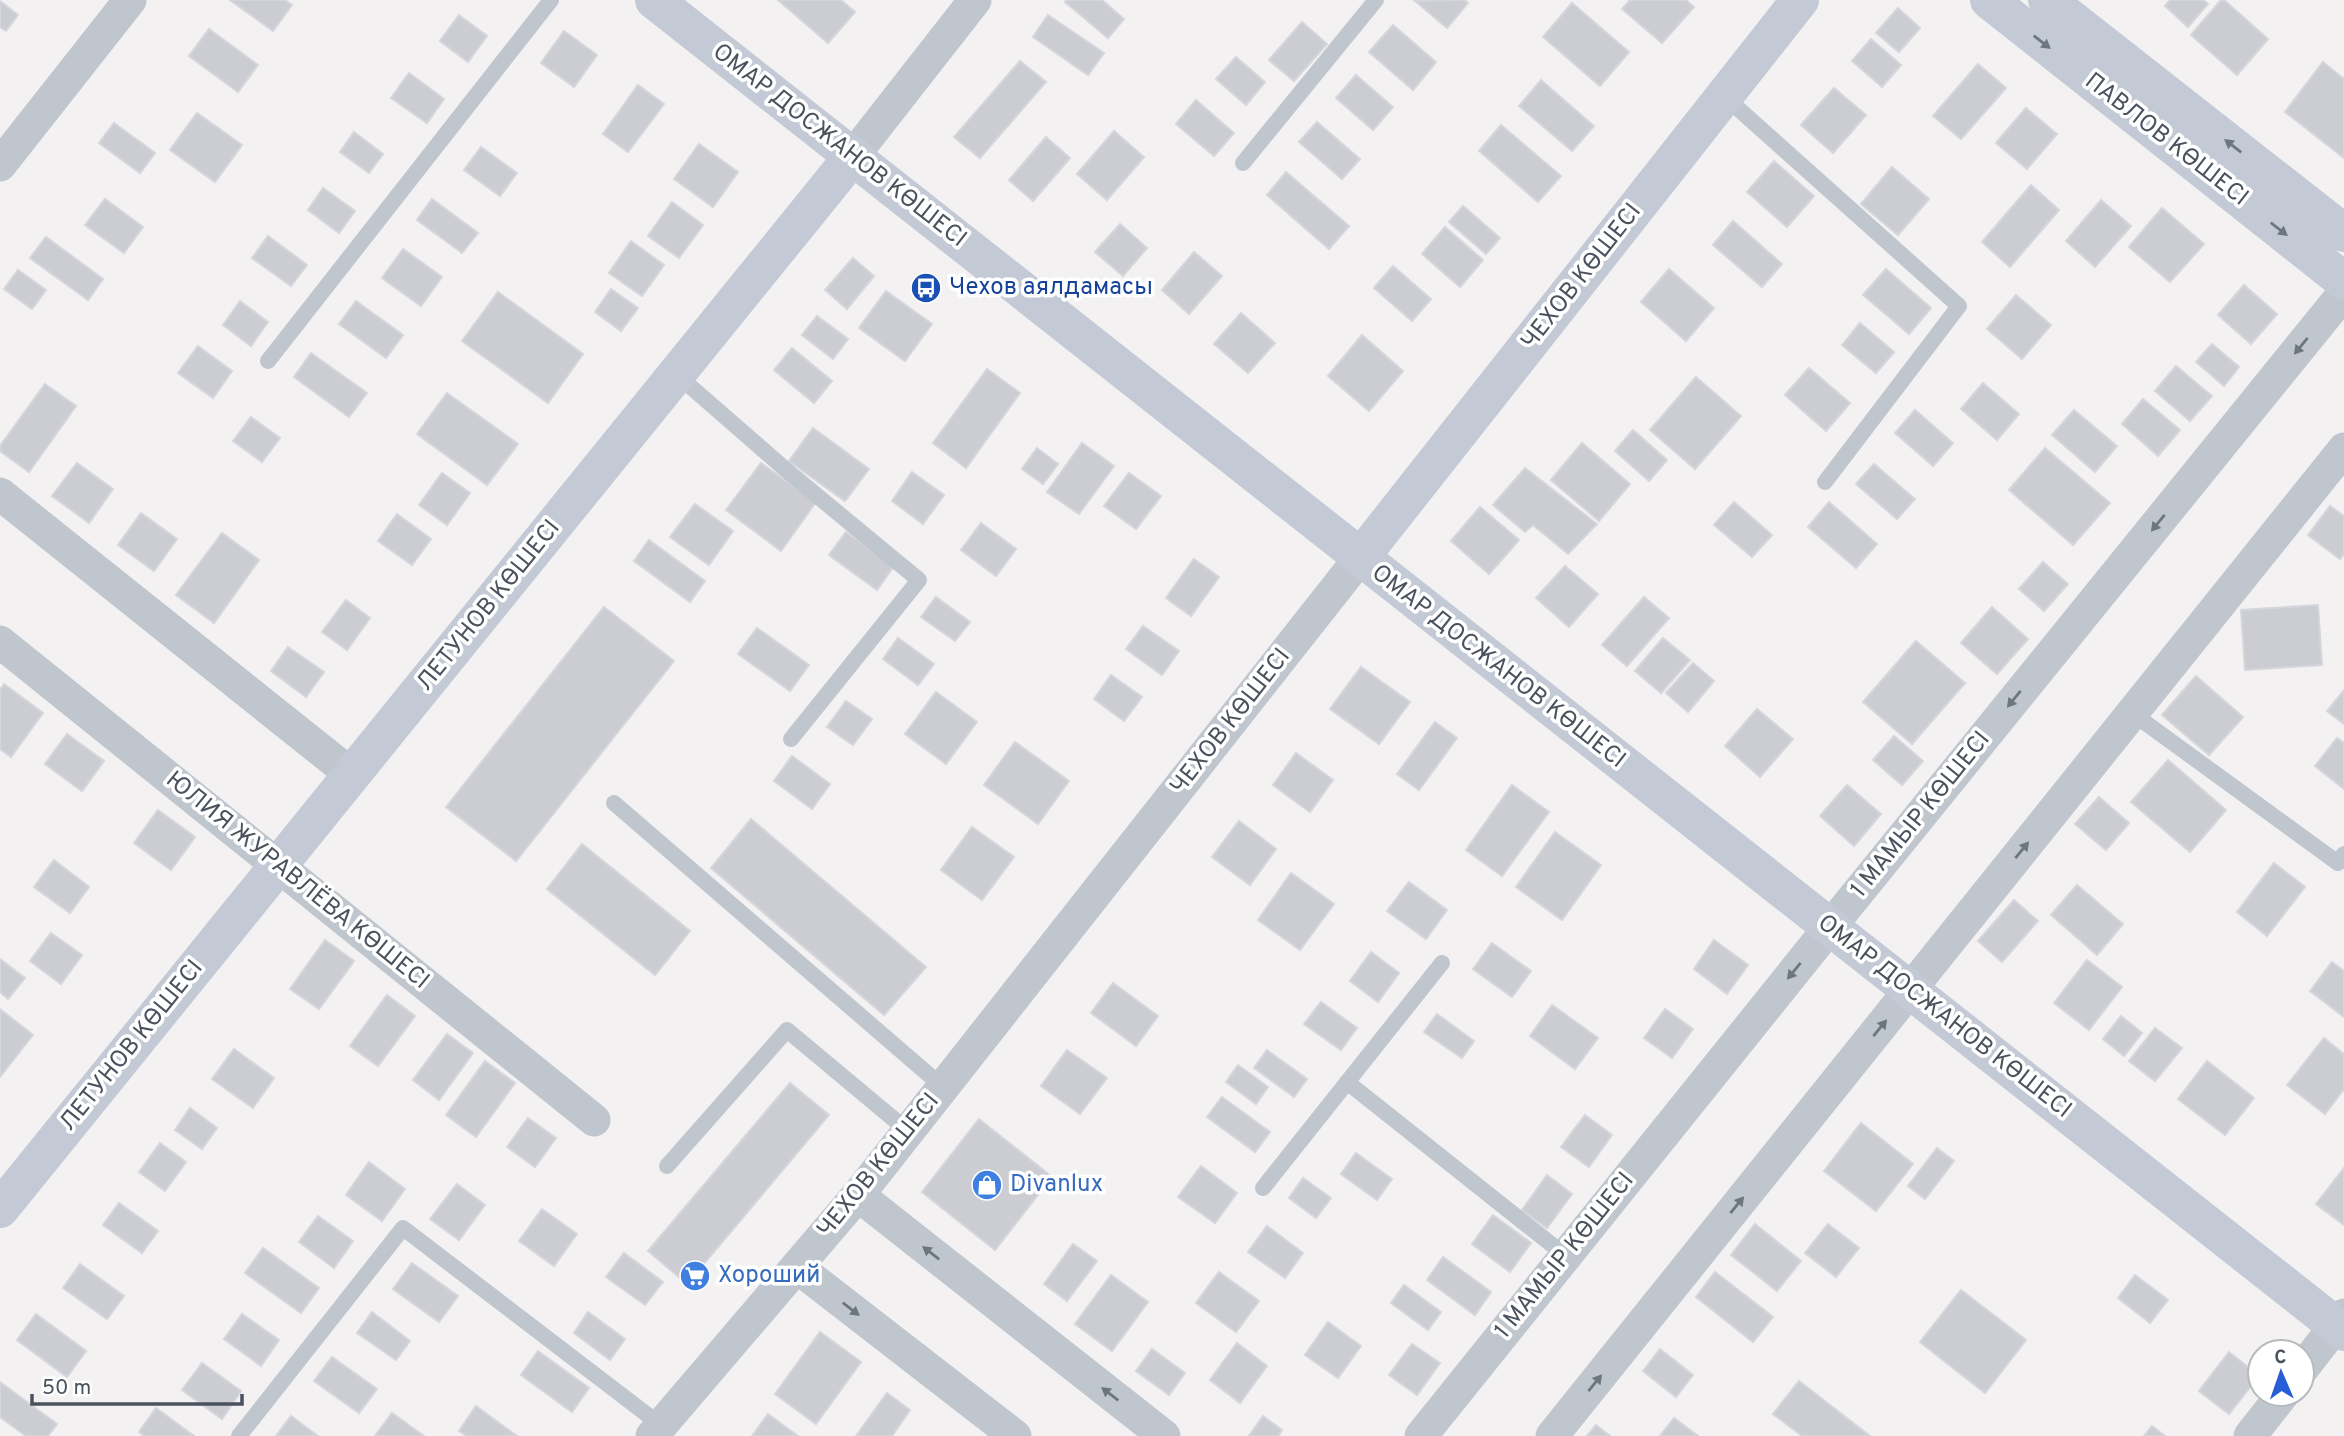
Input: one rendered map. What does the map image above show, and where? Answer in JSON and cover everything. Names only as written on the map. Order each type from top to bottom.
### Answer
[{"type":"street","points":[[0,165],[130,0]]},
{"type":"street","name":"ОМАР ДОСЖАНОВ КӨШЕСІ","points":[[654,0],[1910,990],[2341,1324]]},
{"type":"street","name":"ЛЕТУНОВ КӨШЕСІ","points":[[0,1209],[853,156],[975,0]]},
{"type":"street","name":"ЧЕХОВ КӨШЕСІ","points":[[657,1431],[858,1195],[1800,0]]},
{"type":"street","name":"ПАВЛОВ КӨШЕСІ","points":[[1989,0],[2344,281]]},
{"type":"street","name":"ПАВЛОВ КӨШЕСІ","points":[[2047,0],[2344,233]]},
{"type":"street","name":"1 МАМЫР КӨШЕСІ","points":[[1421,1436],[2344,293]]},
{"type":"street","points":[[1552,1436],[2344,449]]},
{"type":"street","points":[[0,494],[352,775]]},
{"type":"street","name":"ЮЛИЯ ЖУРАВЛЁВА КӨШЕСІ","points":[[0,642],[594,1120]]},
{"type":"street","points":[[858,1195],[1164,1436]]},
{"type":"street","points":[[797,1267],[1015,1436]]},
{"type":"street","points":[[2316,1353],[2341,1324]]},
{"type":"street","points":[[2250,1436],[2272,1408]]},
{"type":"lane","points":[[268,361],[551,0]]},
{"type":"lane","points":[[1243,163],[1376,0]]},
{"type":"lane","points":[[1724,96],[1959,306],[1825,482]]},
{"type":"lane","points":[[676,374],[919,580],[791,739]]},
{"type":"lane","points":[[2132,713],[2338,863],[2344,854]]},
{"type":"lane","points":[[614,803],[943,1087]]},
{"type":"lane","points":[[1264,1188],[1442,963]]},
{"type":"lane","points":[[667,1167],[787,1030],[908,1131]]},
{"type":"lane","points":[[1347,1082],[1566,1256]]},
{"type":"lane","points":[[239,1436],[403,1228],[657,1431]]},
{"type":"building","points":[[230,0],[285,0],[292,5],[273,31]]},
{"type":"building","points":[[778,0],[841,0],[855,12],[828,43]]},
{"type":"building","points":[[1102,0],[1124,19],[1108,38],[1065,2]]},
{"type":"building","points":[[1465,0],[1468,3],[1447,28],[1415,1]]},
{"type":"building","points":[[1630,0],[1686,0],[1694,7],[1662,43],[1622,9]]},
{"type":"building","points":[[2170,0],[2203,0],[2208,4],[2188,27],[2165,6]]},
{"type":"building","points":[[2221,0],[2268,39],[2237,75],[2191,35]]},
{"type":"building","points":[[0,1],[18,15],[6,31],[0,27]]},
{"type":"building","points":[[1572,3],[1629,52],[1600,86],[1543,37]]},
{"type":"building","points":[[1898,8],[1920,28],[1899,52],[1876,33]]},
{"type":"building","points":[[459,15],[487,36],[468,62],[440,41]]},
{"type":"building","points":[[1048,15],[1104,53],[1088,75],[1033,37]]},
{"type":"building","points":[[1302,22],[1327,44],[1294,81],[1269,60]]},
{"type":"building","points":[[1393,25],[1436,62],[1413,90],[1369,52]]},
{"type":"building","points":[[209,29],[258,65],[238,92],[189,56]]},
{"type":"building","points":[[564,31],[597,55],[574,87],[541,63]]},
{"type":"building","points":[[1871,39],[1901,65],[1882,87],[1852,61]]},
{"type":"building","points":[[1236,57],[1265,82],[1246,105],[1216,79]]},
{"type":"building","points":[[1020,61],[1046,82],[980,158],[954,137]]},
{"type":"building","points":[[2323,62],[2344,79],[2344,158],[2285,112]]},
{"type":"building","points":[[1978,64],[2006,88],[1961,139],[1933,116]]},
{"type":"building","points":[[409,73],[444,99],[427,123],[391,98]]},
{"type":"building","points":[[1356,75],[1393,107],[1373,130],[1336,98]]},
{"type":"building","points":[[1541,80],[1594,126],[1572,151],[1519,106]]},
{"type":"building","points":[[638,85],[664,104],[628,152],[603,134]]},
{"type":"building","points":[[1834,88],[1866,115],[1833,153],[1801,125]]},
{"type":"building","points":[[1196,100],[1234,133],[1214,156],[1176,124]]},
{"type":"building","points":[[2026,108],[2057,134],[2027,169],[1996,143]]},
{"type":"building","points":[[197,113],[242,145],[215,182],[170,150]]},
{"type":"building","points":[[1317,122],[1360,159],[1342,179],[1299,142]]},
{"type":"building","points":[[114,123],[155,153],[140,173],[99,143]]},
{"type":"building","points":[[1501,125],[1561,176],[1538,202],[1479,151]]},
{"type":"building","points":[[1114,131],[1144,157],[1107,200],[1077,174]]},
{"type":"building","points":[[354,132],[383,154],[369,173],[340,152]]},
{"type":"building","points":[[1046,137],[1070,158],[1033,201],[1009,180]]},
{"type":"building","points":[[699,144],[738,172],[713,207],[674,179]]},
{"type":"building","points":[[481,147],[517,173],[500,196],[464,170]]},
{"type":"building","points":[[1774,161],[1814,196],[1787,227],[1747,192]]},
{"type":"building","points":[[1892,167],[1929,199],[1898,235],[1861,204]]},
{"type":"building","points":[[1286,172],[1349,226],[1329,249],[1267,195]]},
{"type":"building","points":[[2031,185],[2059,210],[2010,267],[1982,242]]},
{"type":"building","points":[[323,188],[355,211],[339,233],[308,210]]},
{"type":"building","points":[[105,199],[143,227],[124,253],[85,225]]},
{"type":"building","points":[[432,199],[478,233],[462,253],[417,220]]},
{"type":"building","points":[[2101,200],[2131,226],[2095,267],[2066,241]]},
{"type":"building","points":[[672,202],[703,225],[679,258],[648,236]]},
{"type":"building","points":[[1463,206],[1500,238],[1486,254],[1449,222]]},
{"type":"building","points":[[2162,208],[2204,244],[2170,282],[2129,247]]},
{"type":"building","points":[[1733,221],[1782,264],[1762,287],[1713,245]]},
{"type":"building","points":[[1120,224],[1147,248],[1123,276],[1095,252]]},
{"type":"building","points":[[1445,227],[1483,260],[1460,287],[1422,254]]},
{"type":"building","points":[[268,236],[307,265],[291,286],[252,258]]},
{"type":"building","points":[[46,237],[103,279],[88,300],[30,258]]},
{"type":"building","points":[[631,241],[664,265],[642,296],[609,273]]},
{"type":"building","points":[[403,249],[442,277],[421,306],[382,278]]},
{"type":"building","points":[[1194,252],[1222,276],[1189,314],[1162,290]]},
{"type":"building","points":[[853,258],[874,276],[847,309],[825,290]]},
{"type":"building","points":[[1393,266],[1431,299],[1412,321],[1374,288]]},
{"type":"building","points":[[1669,269],[1714,308],[1686,341],[1641,302]]},
{"type":"building","points":[[1886,269],[1931,308],[1909,334],[1863,295]]},
{"type":"building","points":[[18,270],[46,290],[32,309],[4,289]]},
{"type":"building","points":[[2244,285],[2277,314],[2251,344],[2218,315]]},
{"type":"building","points":[[611,289],[638,308],[621,331],[595,312]]},
{"type":"building","points":[[886,291],[932,324],[905,361],[859,328]]},
{"type":"building","points":[[498,292],[583,354],[548,403],[462,341]]},
{"type":"building","points":[[2016,295],[2051,325],[2022,359],[1987,329]]},
{"type":"building","points":[[240,301],[268,322],[251,346],[223,325]]},
{"type":"building","points":[[356,301],[403,335],[386,358],[339,324]]},
{"type":"building","points":[[1241,313],[1275,343],[1248,373],[1214,344]]},
{"type":"building","points":[[817,316],[848,339],[833,359],[802,335]]},
{"type":"building","points":[[1860,323],[1894,352],[1876,373],[1842,345]]},
{"type":"building","points":[[1362,335],[1403,371],[1369,411],[1328,376]]},
{"type":"building","points":[[2212,344],[2239,367],[2224,386],[2196,362]]},
{"type":"building","points":[[198,346],[232,371],[213,398],[178,373]]},
{"type":"building","points":[[792,348],[832,381],[814,403],[774,370]]},
{"type":"building","points":[[311,353],[367,393],[349,417],[294,377]]},
{"type":"building","points":[[2176,366],[2212,396],[2190,421],[2155,391]]},
{"type":"building","points":[[1809,368],[1850,403],[1826,431],[1785,395]]},
{"type":"building","points":[[987,369],[1020,393],[966,468],[933,443]]},
{"type":"building","points":[[1696,377],[1741,416],[1695,469],[1650,430]]},
{"type":"building","points":[[1983,383],[2019,414],[1997,440],[1961,409]]},
{"type":"building","points":[[45,384],[76,406],[29,472],[0,451],[0,446]]},
{"type":"building","points":[[447,393],[518,444],[487,485],[417,434]]},
{"type":"building","points":[[2143,399],[2180,430],[2158,456],[2122,424]]},
{"type":"building","points":[[1915,410],[1953,443],[1933,466],[1895,433]]},
{"type":"building","points":[[2074,410],[2117,446],[2095,472],[2052,435]]},
{"type":"building","points":[[251,417],[280,438],[262,462],[233,441]]},
{"type":"building","points":[[813,428],[869,469],[845,501],[789,461]]},
{"type":"building","points":[[1633,430],[1667,460],[1649,481],[1615,451]]},
{"type":"building","points":[[1082,443],[1114,466],[1079,514],[1047,492]]},
{"type":"building","points":[[1582,443],[1630,484],[1599,521],[1551,480]]},
{"type":"building","points":[[1037,448],[1058,464],[1043,484],[1022,469]]},
{"type":"building","points":[[2045,448],[2110,503],[2073,545],[2009,490]]},
{"type":"building","points":[[77,463],[113,489],[89,523],[52,496]]},
{"type":"building","points":[[761,463],[816,502],[781,551],[726,510]]},
{"type":"building","points":[[1874,464],[1915,499],[1897,519],[1856,484]]},
{"type":"building","points":[[1525,468],[1597,524],[1568,554],[1533,525],[1525,532],[1493,505]]},
{"type":"building","points":[[912,472],[944,495],[923,524],[892,501]]},
{"type":"building","points":[[442,473],[470,493],[447,525],[419,505]]},
{"type":"building","points":[[1129,473],[1161,496],[1136,529],[1104,506]]},
{"type":"building","points":[[1734,502],[1772,535],[1752,557],[1714,525]]},
{"type":"building","points":[[1829,502],[1877,544],[1856,568],[1808,527]]},
{"type":"building","points":[[695,504],[733,531],[709,565],[670,537]]},
{"type":"building","points":[[2330,506],[2344,516],[2344,554],[2340,559],[2308,535]]},
{"type":"building","points":[[1480,507],[1519,540],[1489,574],[1451,541]]},
{"type":"building","points":[[141,513],[177,539],[154,571],[118,545]]},
{"type":"building","points":[[397,514],[431,539],[412,565],[378,541]]},
{"type":"building","points":[[981,523],[1016,549],[996,576],[961,550]]},
{"type":"building","points":[[846,532],[894,566],[877,590],[829,555]]},
{"type":"building","points":[[222,533],[259,560],[214,623],[176,595]]},
{"type":"building","points":[[649,540],[705,581],[690,602],[634,561]]},
{"type":"building","points":[[1194,559],[1219,577],[1191,616],[1166,598]]},
{"type":"building","points":[[2043,562],[2068,584],[2044,611],[2019,589]]},
{"type":"building","points":[[1565,566],[1598,594],[1569,627],[1536,598]]},
{"type":"building","points":[[936,597],[970,622],[955,641],[921,617]]},
{"type":"building","points":[[1644,597],[1669,618],[1627,666],[1602,645]]},
{"type":"building","points":[[346,600],[370,618],[347,650],[322,632]]},
{"type":"building","points":[[2318,605],[2322,665],[2245,670],[2241,610]]},
{"type":"building","points":[[604,607],[674,661],[516,861],[446,807]]},
{"type":"building","points":[[1992,607],[2028,639],[1997,674],[1961,643]]},
{"type":"building","points":[[1143,626],[1179,651],[1162,675],[1126,649]]},
{"type":"building","points":[[757,628],[809,665],[790,691],[738,654]]},
{"type":"building","points":[[898,638],[934,664],[918,685],[883,659]]},
{"type":"building","points":[[1663,638],[1690,660],[1661,693],[1635,671]]},
{"type":"building","points":[[1916,641],[1965,683],[1912,744],[1863,702]]},
{"type":"building","points":[[288,647],[324,672],[306,697],[271,671]]},
{"type":"building","points":[[1693,663],[1714,681],[1688,712],[1666,693]]},
{"type":"building","points":[[1361,667],[1410,702],[1379,744],[1330,709]]},
{"type":"building","points":[[1111,675],[1142,697],[1124,721],[1094,699]]},
{"type":"building","points":[[2196,676],[2243,717],[2209,755],[2162,715]]},
{"type":"building","points":[[4,684],[43,713],[11,757],[0,749],[0,690]]},
{"type":"building","points":[[2344,690],[2344,724],[2327,711]]},
{"type":"building","points":[[936,692],[977,722],[946,764],[905,734]]},
{"type":"building","points":[[846,701],[872,719],[853,745],[827,727]]},
{"type":"building","points":[[1757,709],[1793,739],[1760,777],[1725,746]]},
{"type":"building","points":[[1435,722],[1457,738],[1419,790],[1397,774]]},
{"type":"building","points":[[67,734],[104,761],[82,791],[45,764]]},
{"type":"building","points":[[1894,736],[1923,761],[1902,785],[1873,760]]},
{"type":"building","points":[[2337,738],[2344,743],[2344,789],[2315,766]]},
{"type":"building","points":[[1015,742],[1069,781],[1038,824],[984,785]]},
{"type":"building","points":[[1296,753],[1333,780],[1310,812],[1273,785]]},
{"type":"building","points":[[792,756],[830,784],[812,809],[774,781]]},
{"type":"building","points":[[2168,760],[2226,810],[2190,852],[2131,802]]},
{"type":"building","points":[[1512,785],[1549,812],[1502,876],[1466,850]]},
{"type":"building","points":[[1847,785],[1881,814],[1854,846],[1820,816]]},
{"type":"building","points":[[2099,797],[2129,823],[2106,850],[2075,824]]},
{"type":"building","points":[[158,810],[195,837],[171,870],[134,843]]},
{"type":"building","points":[[751,819],[926,967],[884,1015],[711,868]]},
{"type":"building","points":[[1239,821],[1276,849],[1250,885],[1212,857]]},
{"type":"building","points":[[972,827],[1014,857],[982,900],[941,870]]},
{"type":"building","points":[[1555,832],[1601,865],[1562,920],[1516,887]]},
{"type":"building","points":[[582,844],[690,931],[655,975],[547,889]]},
{"type":"building","points":[[54,860],[89,887],[70,913],[34,887]]},
{"type":"building","points":[[2274,863],[2305,887],[2267,936],[2237,912]]},
{"type":"building","points":[[1291,873],[1334,904],[1300,950],[1258,920]]},
{"type":"building","points":[[1409,882],[1447,910],[1426,939],[1387,911]]},
{"type":"building","points":[[2077,885],[2123,924],[2097,955],[2051,915]]},
{"type":"building","points":[[2014,900],[2038,921],[2002,962],[1978,941]]},
{"type":"building","points":[[51,933],[82,955],[61,984],[30,961]]},
{"type":"building","points":[[325,940],[354,961],[319,1009],[290,989]]},
{"type":"building","points":[[1714,940],[1748,965],[1727,994],[1694,969]]},
{"type":"building","points":[[1492,943],[1531,971],[1512,997],[1473,969]]},
{"type":"building","points":[[1371,952],[1399,973],[1378,1002],[1350,981]]},
{"type":"building","points":[[0,959],[25,978],[8,999],[0,992]]},
{"type":"building","points":[[2087,960],[2122,987],[2089,1030],[2054,1003]]},
{"type":"building","points":[[2332,962],[2344,971],[2344,1017],[2310,991]]},
{"type":"building","points":[[1113,983],[1158,1016],[1136,1046],[1091,1013]]},
{"type":"building","points":[[387,995],[415,1016],[378,1066],[350,1046]]},
{"type":"building","points":[[1321,1002],[1357,1028],[1341,1050],[1304,1024]]},
{"type":"building","points":[[1552,1005],[1598,1038],[1575,1069],[1530,1036]]},
{"type":"building","points":[[0,1009],[33,1035],[0,1077]]},
{"type":"building","points":[[1665,1009],[1693,1029],[1672,1058],[1644,1038]]},
{"type":"building","points":[[1437,1014],[1474,1041],[1462,1058],[1424,1032]]},
{"type":"building","points":[[2121,1016],[2142,1033],[2124,1056],[2103,1039]]},
{"type":"building","points":[[2155,1028],[2182,1048],[2155,1081],[2129,1061]]},
{"type":"building","points":[[447,1034],[473,1053],[439,1100],[413,1080]]},
{"type":"building","points":[[2324,1038],[2344,1054],[2344,1089],[2325,1114],[2287,1085]]},
{"type":"building","points":[[234,1049],[274,1078],[253,1108],[212,1079]]},
{"type":"building","points":[[1067,1050],[1107,1078],[1080,1114],[1041,1086]]},
{"type":"building","points":[[1267,1050],[1307,1079],[1294,1097],[1254,1068]]},
{"type":"building","points":[[485,1061],[515,1083],[476,1137],[446,1115]]},
{"type":"building","points":[[2207,1061],[2254,1098],[2225,1135],[2178,1099]]},
{"type":"building","points":[[1238,1065],[1268,1087],[1256,1104],[1226,1082]]},
{"type":"building","points":[[790,1083],[829,1115],[687,1284],[648,1251]]},
{"type":"building","points":[[1222,1097],[1270,1132],[1255,1152],[1207,1117]]},
{"type":"building","points":[[190,1108],[217,1128],[202,1149],[175,1130]]},
{"type":"building","points":[[1585,1115],[1612,1135],[1589,1167],[1561,1147]]},
{"type":"building","points":[[528,1118],[556,1138],[535,1167],[507,1147]]},
{"type":"building","name":"Divanlux","points":[[979,1119],[1052,1177],[995,1250],[922,1192]]},
{"type":"building","points":[[1861,1123],[1913,1164],[1876,1211],[1824,1171]]},
{"type":"building","points":[[160,1143],[186,1162],[165,1191],[139,1172]]},
{"type":"building","points":[[1937,1148],[1954,1161],[1925,1199],[1908,1186]]},
{"type":"building","points":[[1356,1153],[1392,1179],[1377,1200],[1341,1174]]},
{"type":"building","points":[[369,1162],[405,1189],[382,1221],[346,1195]]},
{"type":"building","points":[[1201,1166],[1237,1193],[1215,1223],[1178,1197]]},
{"type":"building","points":[[2344,1168],[2344,1225],[2316,1204]]},
{"type":"building","points":[[1547,1175],[1572,1194],[1547,1228],[1522,1210]]},
{"type":"building","points":[[1303,1178],[1331,1198],[1316,1218],[1289,1198]]},
{"type":"building","points":[[457,1184],[485,1205],[459,1240],[430,1219]]},
{"type":"building","points":[[119,1203],[158,1231],[142,1253],[103,1225]]},
{"type":"building","points":[[542,1209],[577,1234],[554,1266],[519,1241]]},
{"type":"building","points":[[1493,1215],[1531,1243],[1510,1272],[1472,1244]]},
{"type":"building","points":[[318,1216],[353,1241],[334,1268],[299,1242]]},
{"type":"building","points":[[1755,1224],[1801,1261],[1777,1291],[1731,1255]]},
{"type":"building","points":[[1828,1224],[1859,1248],[1836,1277],[1805,1253]]},
{"type":"building","points":[[1267,1226],[1303,1253],[1285,1278],[1248,1252]]},
{"type":"building","points":[[1073,1244],[1097,1261],[1067,1301],[1044,1284]]},
{"type":"building","points":[[263,1248],[319,1288],[301,1313],[245,1273]]},
{"type":"building","points":[[624,1253],[663,1282],[645,1305],[606,1277]]},
{"type":"building","points":[[1443,1257],[1491,1292],[1475,1315],[1427,1280]]},
{"type":"building","points":[[412,1263],[458,1296],[439,1322],[393,1289]]},
{"type":"building","points":[[80,1264],[124,1296],[107,1319],[63,1288]]},
{"type":"building","points":[[1219,1272],[1259,1301],[1236,1332],[1196,1303]]},
{"type":"building","points":[[1715,1272],[1773,1317],[1753,1342],[1696,1297]]},
{"type":"building","points":[[1111,1275],[1148,1302],[1112,1351],[1075,1324]]},
{"type":"building","points":[[2135,1275],[2168,1300],[2150,1323],[2118,1298]]},
{"type":"building","points":[[1404,1285],[1441,1312],[1428,1330],[1391,1303]]},
{"type":"building","points":[[1961,1290],[2026,1340],[1985,1393],[1920,1342]]},
{"type":"building","points":[[372,1312],[410,1341],[396,1360],[357,1333]]},
{"type":"building","points":[[588,1312],[625,1339],[610,1360],[574,1333]]},
{"type":"building","points":[[36,1314],[86,1351],[67,1377],[17,1340]]},
{"type":"building","points":[[242,1314],[279,1340],[261,1366],[224,1339]]},
{"type":"building","points":[[1328,1322],[1361,1346],[1338,1378],[1305,1355]]},
{"type":"building","points":[[820,1332],[861,1362],[816,1424],[775,1394]]},
{"type":"building","points":[[1237,1343],[1267,1366],[1240,1403],[1210,1380]]},
{"type":"building","points":[[1412,1344],[1440,1363],[1417,1395],[1389,1375]]},
{"type":"building","points":[[1152,1349],[1185,1373],[1169,1395],[1136,1371]]},
{"type":"building","points":[[1660,1349],[1693,1375],[1676,1397],[1643,1371]]},
{"type":"building","points":[[538,1351],[589,1388],[572,1412],[521,1375]]},
{"type":"building","points":[[2229,1352],[2246,1366],[2246,1392],[2229,1414],[2199,1391]]},
{"type":"building","points":[[332,1357],[377,1389],[359,1413],[314,1381]]},
{"type":"building","points":[[202,1363],[241,1391],[222,1419],[182,1390]]},
{"type":"building","points":[[1799,1381],[1870,1436],[1802,1436],[1773,1414]]},
{"type":"building","points":[[0,1382],[57,1424],[48,1436],[26,1436],[0,1417]]},
{"type":"building","points":[[887,1393],[910,1410],[892,1436],[856,1436]]},
{"type":"building","points":[[476,1406],[517,1436],[467,1436],[459,1431]]},
{"type":"building","points":[[156,1408],[194,1436],[144,1436],[139,1432]]},
{"type":"building","points":[[392,1413],[424,1436],[375,1436]]},
{"type":"building","points":[[768,1414],[798,1436],[752,1436]]},
{"type":"building","points":[[291,1416],[318,1436],[276,1436]]},
{"type":"building","points":[[1263,1416],[1282,1430],[1278,1436],[1249,1436]]},
{"type":"building","points":[[1674,1418],[1698,1436],[1660,1436]]},
{"type":"building","points":[[1596,1425],[1610,1436],[1587,1436]]},
{"type":"building","points":[[2152,1426],[2165,1436],[2144,1436]]},
{"type":"place","name":"Чехов аялдамасы","points":[[926,288]]},
{"type":"place","name":"Divanlux","points":[[987,1185]]},
{"type":"place","name":"Хороший","points":[[695,1276]]}]
